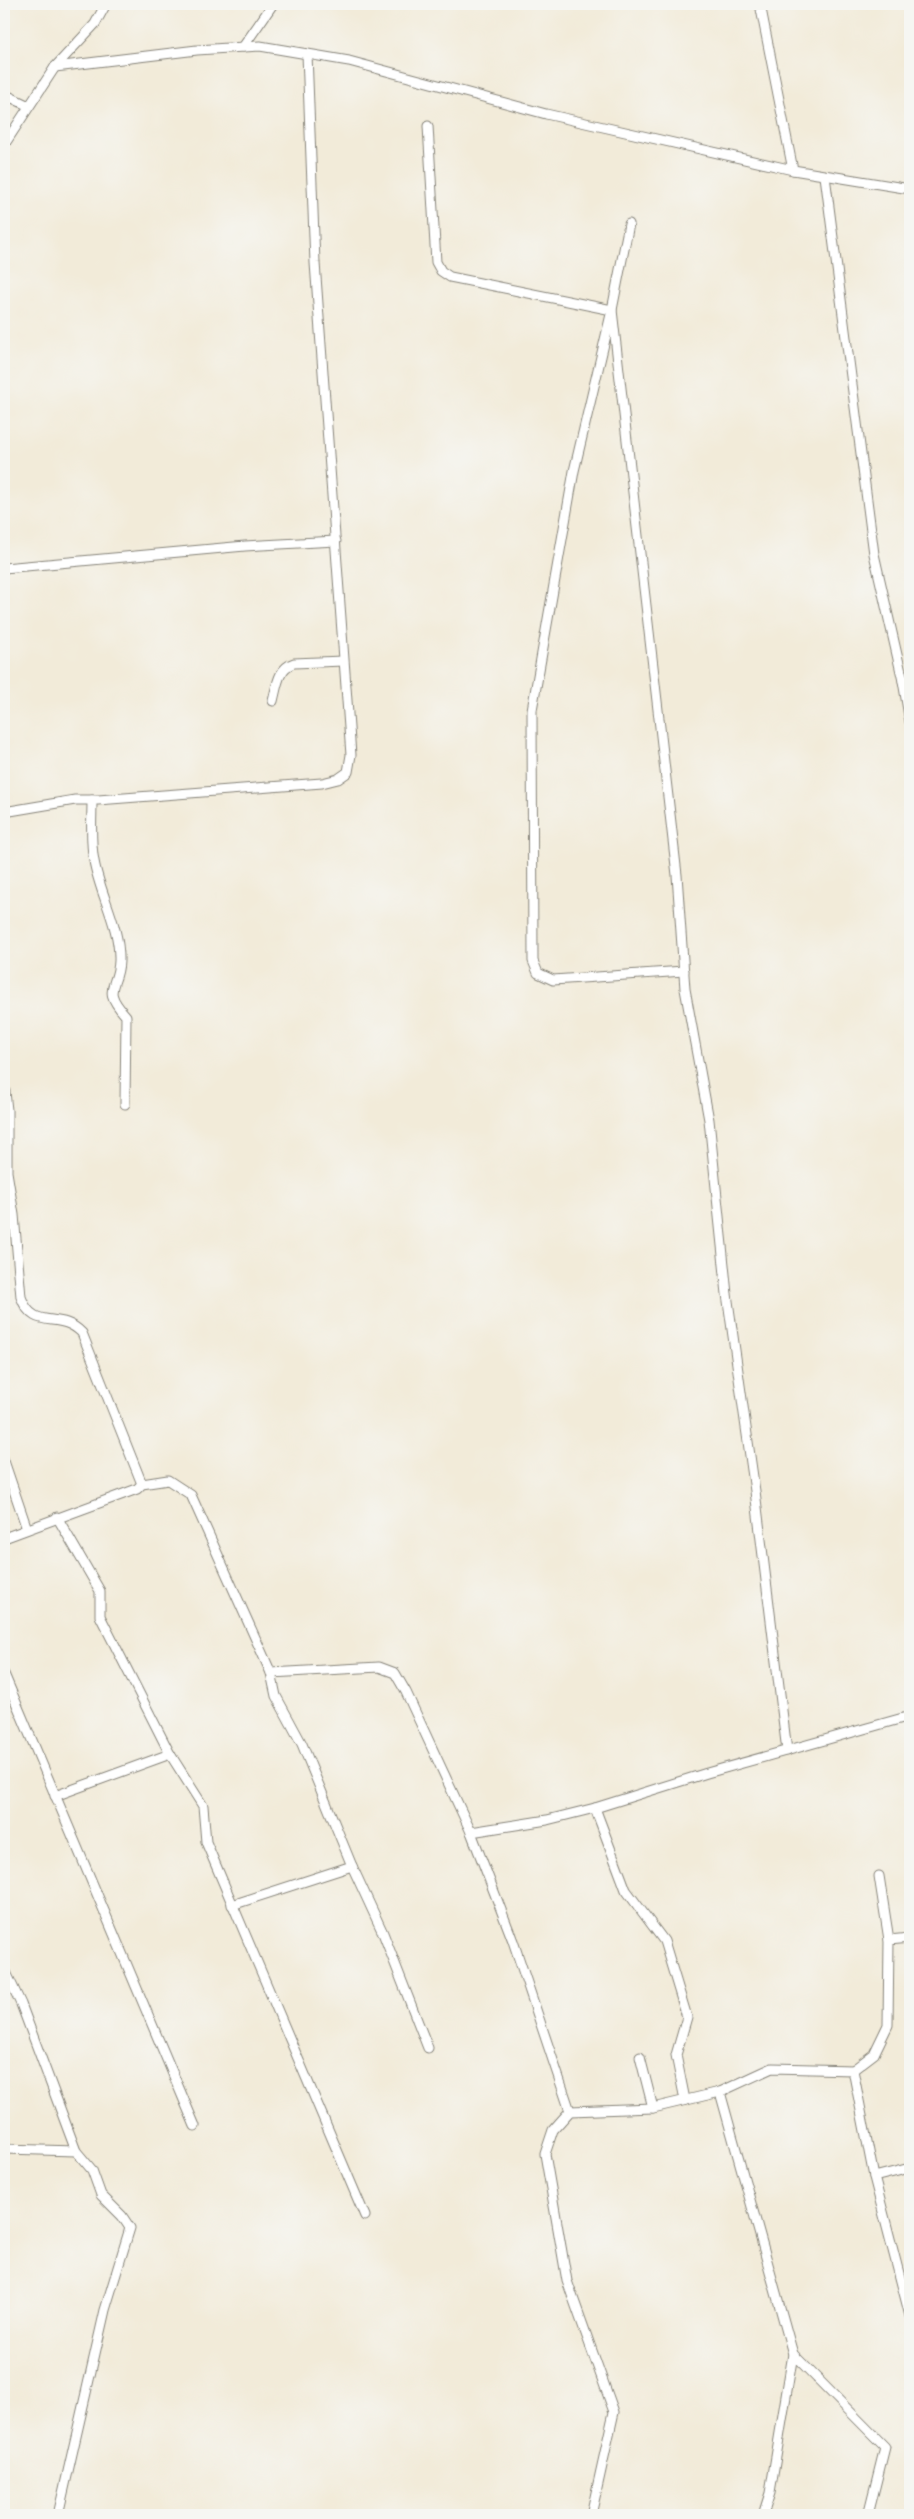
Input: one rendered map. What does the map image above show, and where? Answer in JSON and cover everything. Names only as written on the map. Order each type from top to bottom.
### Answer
[{"type":"street","points":[[4,145],[55,67],[95,24],[106,4]]},
{"type":"street","points":[[243,47],[273,4]]},
{"type":"street","points":[[760,4],[793,170]]},
{"type":"street","points":[[55,67],[197,50],[260,46],[349,61],[546,114],[793,170],[910,189]]},
{"type":"street","points":[[4,812],[75,800],[202,793],[338,779],[348,772],[351,755],[315,263],[307,54]]},
{"type":"street","points":[[4,94],[29,106]]},
{"type":"street","points":[[428,126],[436,262],[441,271],[450,277],[612,310]]},
{"type":"street","points":[[825,176],[874,554],[907,680],[910,722]]},
{"type":"street","points":[[628,224],[612,310],[574,471],[532,710],[533,961],[538,973],[553,980],[684,971]]},
{"type":"street","points":[[612,310],[676,865],[684,971],[708,1120],[727,1294],[755,1491],[787,1751]]},
{"type":"street","points":[[4,568],[235,546],[336,541]]},
{"type":"street","points":[[272,701],[286,665],[343,661]]},
{"type":"street","points":[[92,800],[94,861],[115,932],[119,962],[110,988],[117,1006],[126,1016],[125,1104]]},
{"type":"street","points":[[4,1082],[7,1110],[7,1172],[14,1215],[21,1297],[25,1308],[35,1317],[74,1324],[82,1333],[142,1484]]},
{"type":"street","points":[[4,1461],[26,1529]]},
{"type":"street","points":[[4,1538],[57,1517],[121,1496],[137,1489],[142,1484],[168,1480],[191,1495],[271,1673],[276,1696],[302,1744],[352,1866],[383,1933],[428,2048]]},
{"type":"street","points":[[57,1517],[100,1591],[100,1616],[170,1754],[203,1806],[206,1842],[365,2216]]},
{"type":"street","points":[[271,1673],[379,1667],[395,1674],[406,1692],[471,1832],[513,1941],[570,2111]]},
{"type":"street","points":[[4,1674],[195,2126]]},
{"type":"street","points":[[471,1832],[547,1820],[595,1808],[910,1716]]},
{"type":"street","points":[[55,1796],[170,1754]]},
{"type":"street","points":[[595,1808],[626,1890],[664,1941],[687,2017],[676,2056],[685,2100]]},
{"type":"street","points":[[232,1905],[352,1866]]},
{"type":"street","points":[[591,2515],[614,2412],[567,2281],[545,2154],[553,2130],[570,2111],[653,2108],[720,2092],[772,2068],[853,2070],[874,2054],[888,2025],[889,1940],[879,1876]]},
{"type":"street","points":[[889,1940],[910,1938]]},
{"type":"street","points":[[4,1968],[21,2004],[76,2151],[92,2170],[101,2195],[122,2216],[130,2228],[105,2310],[58,2515]]},
{"type":"street","points":[[640,2057],[653,2108]]},
{"type":"street","points":[[853,2070],[874,2177],[908,2302],[910,2316]]},
{"type":"street","points":[[720,2092],[793,2354],[770,2493],[763,2515]]},
{"type":"street","points":[[4,2149],[76,2151]]},
{"type":"street","points":[[874,2177],[910,2168]]},
{"type":"street","points":[[793,2354],[885,2447],[868,2515]]}]
